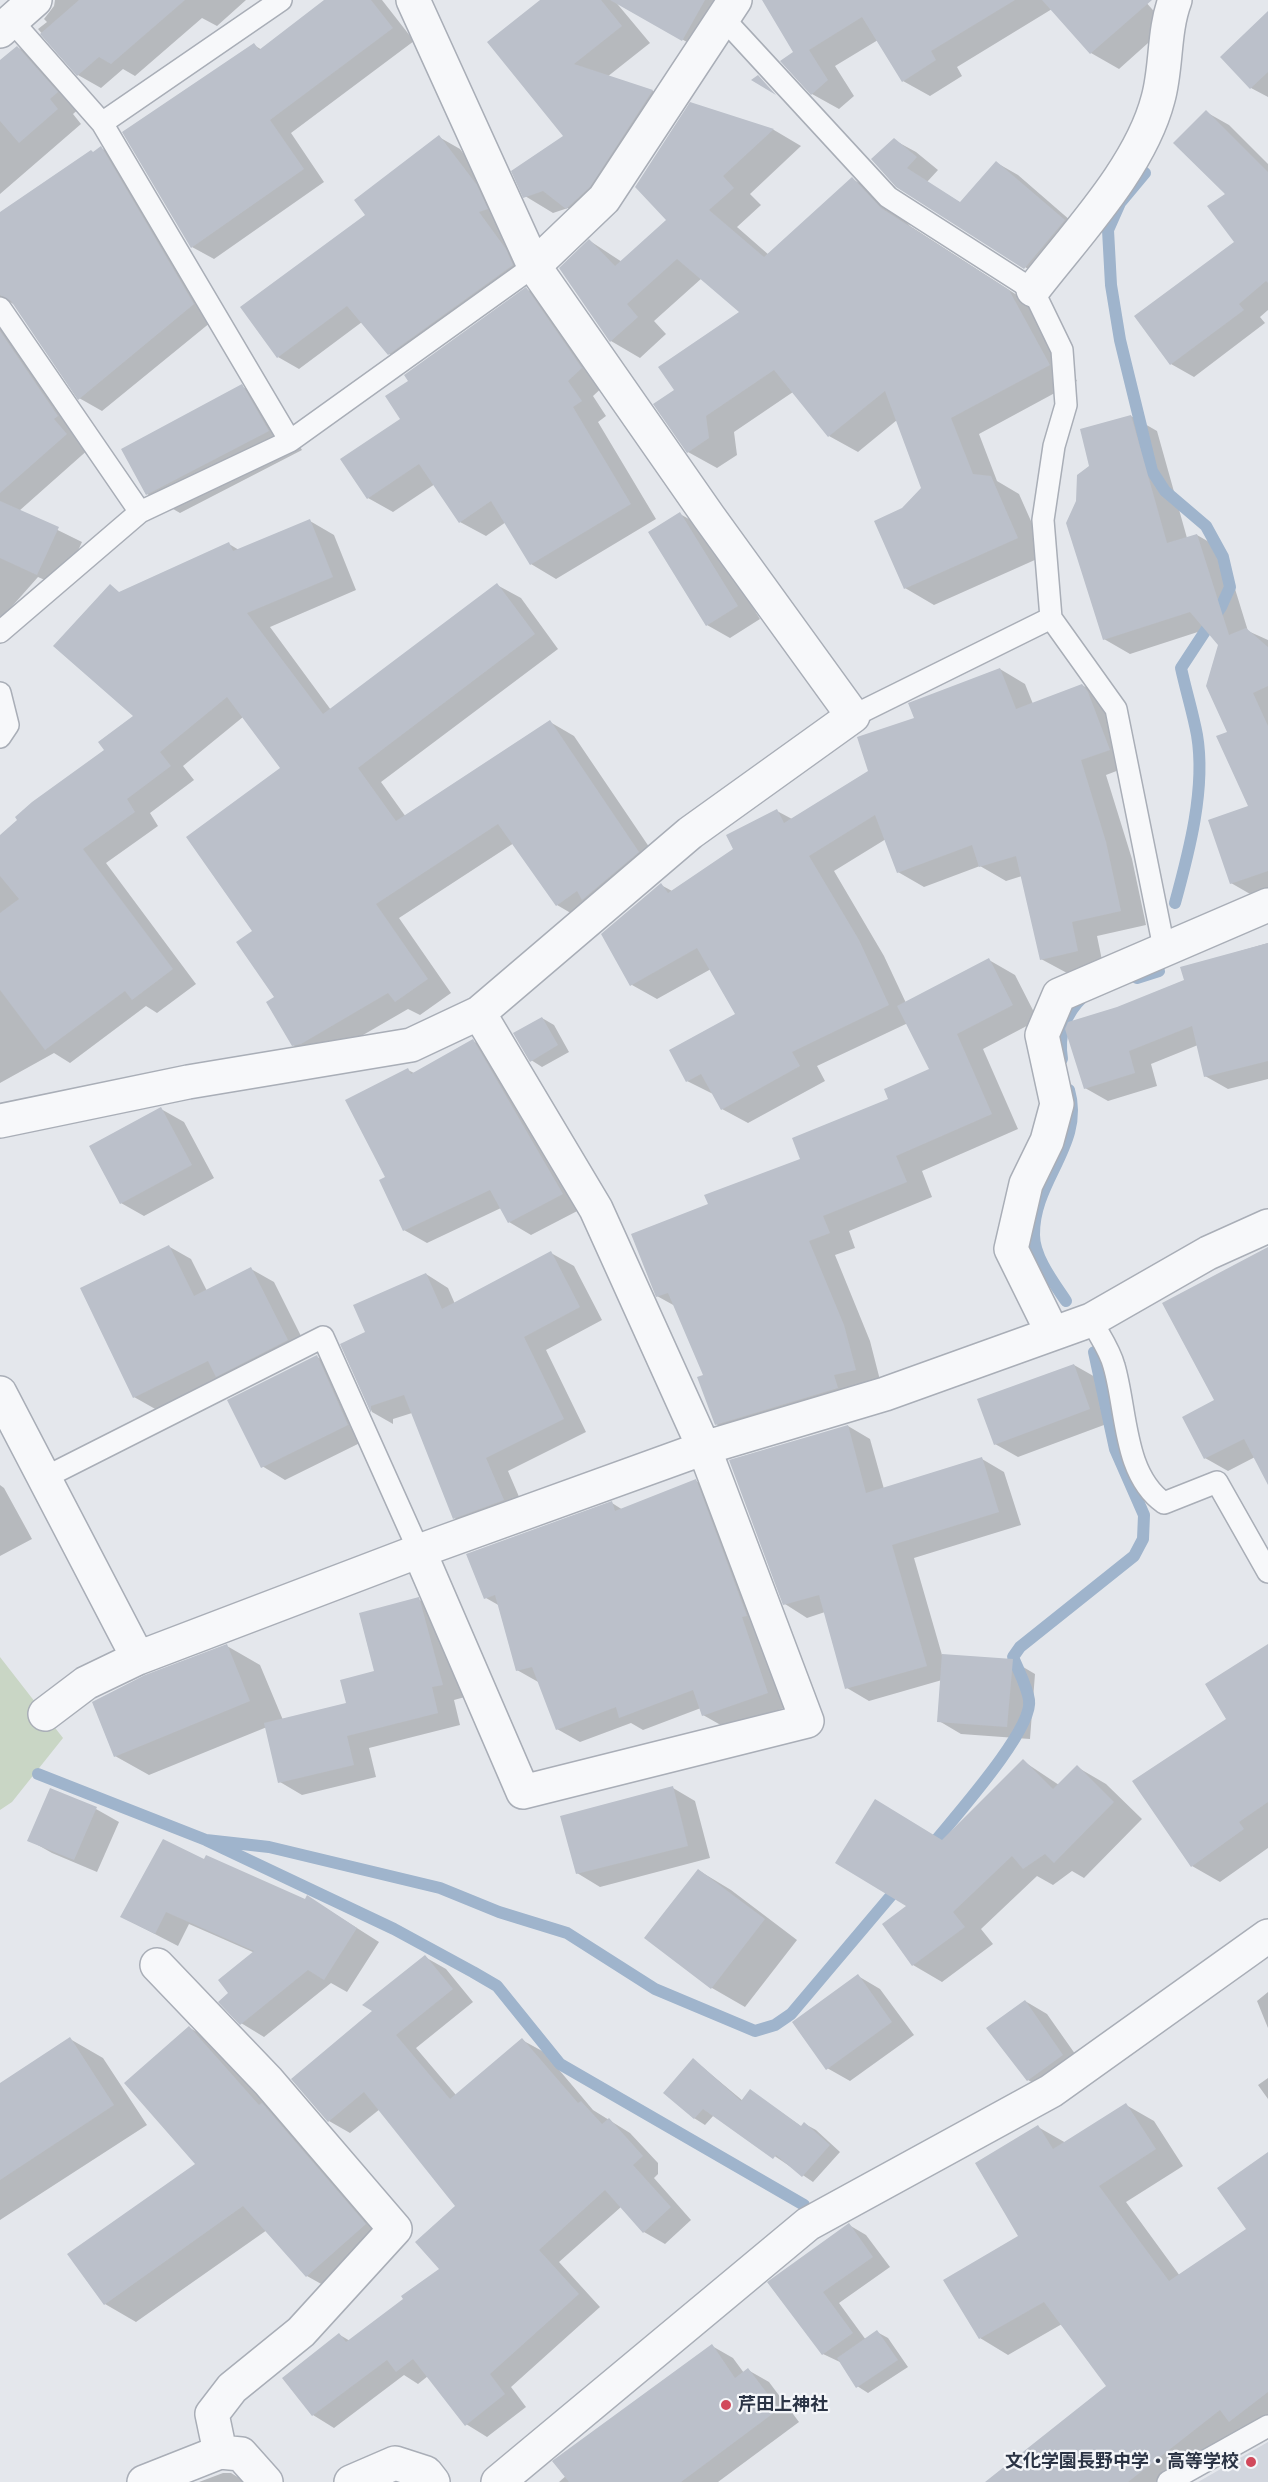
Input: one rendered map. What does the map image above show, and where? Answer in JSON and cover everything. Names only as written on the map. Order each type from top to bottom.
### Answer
[{"type":"street","points":[[0,1121],[188,1082],[411,1045],[479,1012],[690,833],[853,716],[709,517],[534,266],[413,0]]},
{"type":"street","points":[[1033,290],[1135,158],[1158,99],[1162,64],[1175,0]]},
{"type":"street","points":[[534,266],[604,199],[729,9]]},
{"type":"street","points":[[1052,1332],[1011,1249],[1026,1184],[1047,1141],[1057,1104],[1042,1035],[1059,995],[1268,905]]},
{"type":"street","points":[[419,1551],[523,1792],[807,1721],[704,1448],[596,1209],[479,1012]]},
{"type":"street","points":[[45,1714],[86,1683],[138,1658],[419,1551],[704,1448],[885,1394],[1052,1332],[1091,1320],[1208,1253],[1268,1226]]},
{"type":"street","points":[[0,1393],[46,1477],[138,1658]]},
{"type":"street","points":[[498,2482],[808,2224],[1051,2091],[1268,1936]]},
{"type":"street","points":[[157,1965],[268,2082],[395,2229],[302,2332],[232,2388],[212,2414],[220,2452]]},
{"type":"street","points":[[144,2482],[220,2452],[241,2454],[266,2482]]},
{"type":"street","points":[[351,2482],[395,2463],[426,2473],[433,2482]]},
{"type":"lane","points":[[102,123],[281,0]]},
{"type":"lane","points":[[729,9],[888,197],[1033,290],[1062,350],[1066,405],[1054,446],[1044,520],[1051,618],[1116,709],[1164,948]]},
{"type":"lane","points":[[16,17],[102,123],[290,441]]},
{"type":"lane","points":[[0,632],[140,512],[290,441],[534,266]]},
{"type":"lane","points":[[0,308],[140,512]]},
{"type":"lane","points":[[853,716],[1051,618]]},
{"type":"lane","points":[[0,693],[8,725],[0,737]]},
{"type":"lane","points":[[1091,1320],[1114,1365],[1134,1456],[1150,1494],[1164,1503],[1217,1482],[1268,1572]]},
{"type":"lane","points":[[46,1477],[323,1337],[419,1551]]},
{"type":"lane","points":[[1168,2482],[1268,2426]]},
{"type":"shaded area","name":"文化学園長野中学・高等学校","points":[[1268,2442],[1268,2482],[1198,2482]]},
{"type":"green space","points":[[0,1657],[63,1738],[12,1802],[0,1810]]},
{"type":"building","points":[[79,0],[185,0],[111,64],[99,57],[77,76],[40,34]]},
{"type":"building","points":[[324,0],[371,0],[393,28],[270,120],[304,169],[191,248],[122,132],[254,43],[259,50]]},
{"type":"building","points":[[540,0],[601,0],[622,26],[574,64],[653,90],[590,187],[566,209],[543,191],[523,198],[511,171],[563,136],[487,42]]},
{"type":"building","points":[[610,0],[705,0],[682,41]]},
{"type":"building","points":[[762,0],[1015,0],[931,51],[936,60],[902,82],[862,17],[809,50],[828,80],[811,95],[780,61],[793,52]]},
{"type":"building","points":[[1042,0],[1152,0],[1090,54]]},
{"type":"building","points":[[1268,11],[1268,72],[1250,89],[1220,57]]},
{"type":"building","points":[[17,46],[58,92],[50,99],[58,109],[19,143],[0,121],[0,60]]},
{"type":"building","points":[[758,75],[776,95],[751,80]]},
{"type":"building","points":[[690,102],[774,129],[723,176],[734,188],[709,210],[764,257],[852,177],[881,208],[1009,290],[1050,365],[951,418],[973,474],[991,476],[1018,538],[904,589],[874,521],[902,508],[921,488],[885,391],[828,437],[774,370],[706,416],[709,438],[687,453],[653,404],[674,390],[658,367],[739,312],[677,259],[627,304],[638,317],[610,342],[559,268],[589,239],[615,266],[666,220],[635,187]]},
{"type":"building","points":[[1206,110],[1268,172],[1268,283],[1266,281],[1239,304],[1244,310],[1170,365],[1134,316],[1234,242],[1207,206],[1225,194],[1173,143]]},
{"type":"building","points":[[439,135],[477,185],[488,209],[479,212],[506,249],[513,265],[388,355],[347,306],[277,358],[240,307],[365,215],[354,200]]},
{"type":"building","points":[[894,138],[917,157],[907,168],[960,202],[996,161],[1065,220],[1024,269],[896,187],[871,159]]},
{"type":"building","points":[[101,146],[194,304],[78,400],[11,301],[0,295],[0,212],[91,150],[93,152]]},
{"type":"building","points":[[526,287],[582,368],[568,381],[582,401],[573,407],[631,504],[530,565],[491,501],[459,523],[419,464],[367,499],[340,459],[400,419],[385,396],[408,381],[404,375]]},
{"type":"building","points":[[0,331],[58,416],[54,419],[67,434],[0,493]]},
{"type":"building","points":[[242,384],[269,431],[146,495],[121,449]]},
{"type":"building","points":[[1131,415],[1167,543],[1197,534],[1229,635],[1246,628],[1268,647],[1268,686],[1253,693],[1268,726],[1268,871],[1230,884],[1208,820],[1248,806],[1216,736],[1227,732],[1206,686],[1218,645],[1190,612],[1103,640],[1066,523],[1076,501],[1077,475],[1089,466],[1080,429]]},
{"type":"building","points":[[0,501],[59,527],[37,575],[0,558]]},
{"type":"building","points":[[680,512],[738,606],[706,626],[648,532]]},
{"type":"building","points":[[310,519],[333,577],[247,613],[323,714],[497,583],[535,634],[358,768],[396,821],[550,720],[639,852],[582,900],[577,891],[556,906],[498,824],[376,904],[428,979],[395,1002],[388,993],[301,1044],[292,1046],[266,1002],[274,997],[236,942],[252,931],[186,837],[280,768],[227,697],[160,752],[171,766],[127,799],[135,812],[83,849],[173,969],[132,1000],[125,991],[45,1050],[0,990],[0,913],[19,899],[0,876],[0,835],[32,802],[104,750],[98,742],[133,716],[53,646],[110,584],[119,592],[229,542],[233,551]]},
{"type":"building","points":[[1000,668],[1016,709],[1082,684],[1088,692],[1110,750],[1081,760],[1106,842],[1121,911],[1072,922],[1078,951],[1040,960],[1016,856],[979,867],[972,845],[897,873],[875,815],[809,856],[859,940],[889,1005],[792,1052],[800,1066],[721,1110],[701,1074],[686,1082],[669,1050],[735,1014],[697,948],[630,986],[601,934],[661,883],[668,893],[733,849],[726,835],[777,809],[784,823],[868,771],[857,737],[914,718],[908,703]]},
{"type":"building","points":[[1268,943],[1268,1061],[1204,1077],[1192,1026],[1129,1051],[1135,1073],[1084,1089],[1065,1029],[1068,1022],[1117,1007],[1184,980],[1180,967]]},
{"type":"building","points":[[989,958],[1013,1005],[957,1034],[992,1114],[896,1156],[907,1182],[823,1216],[830,1233],[809,1241],[844,1325],[856,1370],[834,1375],[838,1388],[715,1425],[697,1377],[703,1375],[668,1293],[656,1297],[631,1234],[708,1204],[704,1195],[800,1159],[792,1138],[888,1099],[884,1089],[929,1069],[897,1006]]},
{"type":"building","points":[[542,1017],[558,1045],[530,1062],[513,1033]]},
{"type":"building","points":[[473,1039],[563,1194],[508,1223],[490,1190],[403,1231],[379,1180],[385,1177],[345,1100],[408,1068],[411,1074]]},
{"type":"building","points":[[161,1107],[192,1165],[120,1204],[89,1146]]},
{"type":"building","points":[[169,1245],[194,1296],[251,1267],[288,1340],[216,1377],[208,1361],[133,1398],[80,1288]]},
{"type":"building","points":[[1268,1247],[1268,1485],[1244,1439],[1204,1459],[1182,1417],[1214,1400],[1162,1303]]},
{"type":"building","points":[[551,1251],[580,1307],[524,1337],[564,1419],[486,1458],[504,1500],[453,1519],[404,1395],[371,1406],[371,1413],[340,1344],[365,1332],[353,1305],[426,1273],[442,1309]]},
{"type":"building","points":[[317,1355],[348,1425],[261,1468],[227,1400]]},
{"type":"building","points":[[1074,1364],[1090,1409],[994,1445],[977,1399]]},
{"type":"building","points":[[848,1425],[866,1493],[982,1457],[999,1512],[892,1545],[927,1666],[845,1689],[819,1595],[783,1605],[729,1460]]},
{"type":"building","points":[[696,1479],[747,1616],[742,1617],[768,1693],[702,1716],[693,1690],[619,1718],[616,1707],[556,1730],[532,1667],[516,1671],[495,1595],[484,1599],[466,1554],[612,1501],[615,1511]]},
{"type":"building","points":[[419,1597],[443,1685],[432,1687],[438,1713],[347,1736],[354,1765],[278,1783],[264,1723],[346,1703],[340,1680],[374,1671],[359,1613]]},
{"type":"building","points":[[227,1644],[250,1701],[114,1757],[92,1702],[145,1675]]},
{"type":"building","points":[[1268,1644],[1268,1802],[1239,1822],[1244,1829],[1191,1867],[1132,1781],[1226,1719],[1205,1684]]},
{"type":"building","points":[[942,1654],[1013,1659],[1007,1727],[937,1722]]},
{"type":"building","points":[[1023,1759],[1053,1789],[1077,1765],[1114,1802],[1054,1863],[1045,1854],[1023,1869],[1012,1856],[953,1912],[965,1927],[912,1966],[882,1924],[906,1906],[835,1863],[875,1799],[942,1840]]},
{"type":"building","points":[[673,1786],[688,1846],[576,1874],[560,1816]]},
{"type":"building","points":[[50,1788],[97,1807],[74,1860],[27,1841]]},
{"type":"building","points":[[163,1839],[204,1859],[206,1855],[305,1899],[307,1895],[357,1928],[324,1980],[308,1970],[240,2025],[218,2002],[228,1993],[218,1980],[254,1951],[166,1912],[155,1934],[120,1917]]},
{"type":"building","points":[[698,1869],[765,1919],[711,1989],[644,1938]]},
{"type":"building","points":[[425,1955],[453,1989],[396,2035],[450,2099],[522,2038],[578,2103],[581,2101],[602,2124],[609,2118],[643,2156],[633,2165],[671,2207],[643,2233],[605,2190],[539,2250],[579,2294],[490,2374],[505,2394],[465,2426],[413,2359],[396,2372],[387,2360],[312,2416],[282,2378],[339,2333],[346,2342],[403,2299],[401,2296],[439,2269],[415,2242],[455,2206],[364,2092],[328,2122],[291,2079],[372,2011],[362,2005]]},
{"type":"building","points":[[858,1974],[892,2022],[826,2070],[792,2022]]},
{"type":"building","points":[[1025,2000],[1063,2055],[1027,2081],[986,2028]]},
{"type":"building","points":[[189,2026],[259,2105],[262,2103],[366,2224],[306,2277],[243,2206],[104,2305],[67,2254],[195,2164],[124,2083]]},
{"type":"building","points":[[70,2037],[114,2105],[0,2180],[0,2083]]},
{"type":"building","points":[[693,2058],[741,2101],[750,2089],[801,2126],[804,2122],[830,2145],[802,2177],[776,2155],[773,2159],[703,2109],[694,2119],[663,2093]]},
{"type":"building","points":[[1126,2103],[1156,2149],[1099,2186],[1169,2281],[1246,2229],[1217,2188],[1268,2152],[1268,2392],[1229,2422],[1220,2410],[1128,2482],[985,2482],[1106,2386],[1044,2302],[979,2339],[943,2280],[1018,2236],[975,2163],[1038,2125],[1053,2149]]},
{"type":"building","points":[[849,2223],[873,2257],[823,2292],[853,2333],[822,2355],[767,2282]]},
{"type":"building","points":[[877,2330],[898,2360],[856,2388],[837,2358]]},
{"type":"building","points":[[712,2344],[735,2378],[748,2368],[779,2409],[681,2482],[569,2482],[552,2461]]},
{"type":"waterway","points":[[1145,173],[1120,203],[1108,230],[1111,285],[1120,340],[1152,471],[1165,491],[1206,526],[1223,557],[1230,587],[1221,607],[1181,668],[1197,735],[1199,776],[1195,820],[1175,903]]},
{"type":"waterway","points":[[1137,978],[1159,971]]},
{"type":"waterway","points":[[1062,1059],[1061,1041],[1064,1025],[1067,1017],[1083,997]]},
{"type":"waterway","points":[[1066,1301],[1041,1261],[1034,1235],[1041,1197],[1065,1145],[1070,1128],[1072,1110],[1069,1090]]},
{"type":"waterway","points":[[928,1850],[1005,1754],[1027,1714],[1028,1695],[1013,1657],[1020,1647],[1134,1556],[1143,1539],[1144,1515],[1115,1449],[1094,1352]]},
{"type":"waterway","points":[[38,1774],[206,1840],[394,1929],[473,1972],[497,1986],[560,2064],[804,2205]]},
{"type":"waterway","points":[[206,1840],[269,1847],[440,1888],[499,1912],[567,1933],[655,1989],[755,2031],[775,2025],[791,2014],[900,1885]]},
{"type":"place","name":"芹田上神社","points":[[726,2405]]},
{"type":"place","name":"文化学園長野中学・高等学校","points":[[1251,2462]]}]
